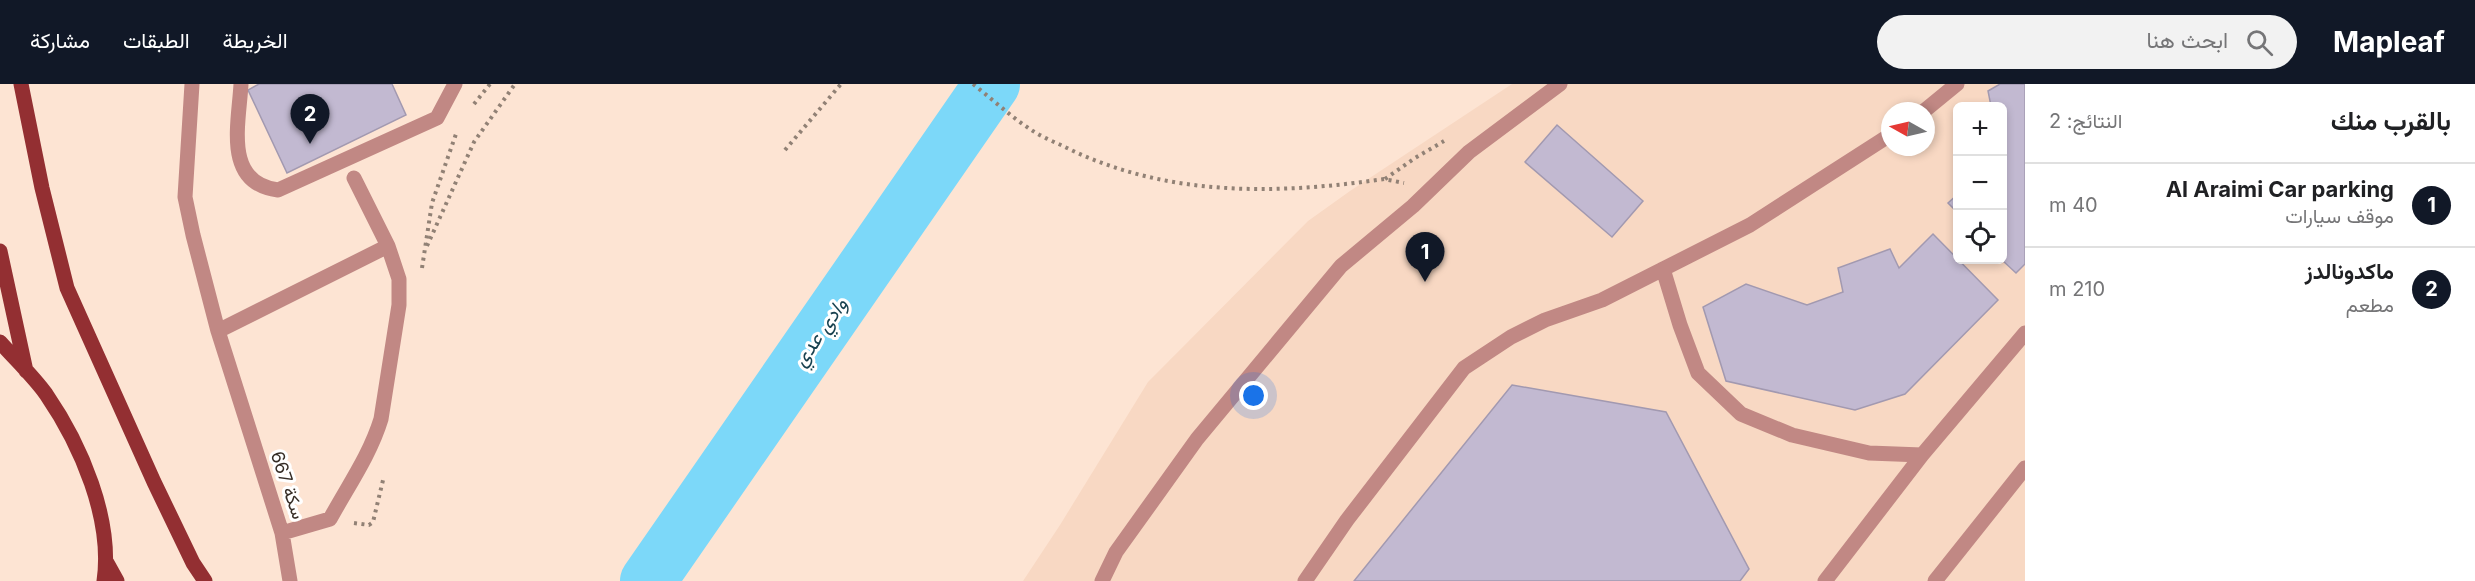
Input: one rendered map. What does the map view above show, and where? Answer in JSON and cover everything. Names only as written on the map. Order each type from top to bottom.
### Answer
[{"type":"main road","points":[[21,84],[42,188],[67,288],[154,482],[193,563],[205,581]]},
{"type":"main road","points":[[0,251],[26,371]]},
{"type":"main road","points":[[0,342],[46,394],[90,478],[101,511],[107,563],[104,581]]},
{"type":"main road","points":[[107,563],[117,581]]},
{"type":"lane","name":"سكة 667","points":[[192,84],[185,197],[192,235],[218,331],[282,533],[330,519],[375,437],[385,400],[400,292],[395,265],[354,178]]},
{"type":"lane","points":[[241,84],[237,153],[244,170],[255,182],[266,189],[278,190],[437,118],[455,84]]},
{"type":"lane","points":[[1102,581],[1116,552],[1197,439],[1341,266],[1413,206],[1470,152],[1560,84]]},
{"type":"lane","points":[[1935,102],[1957,84]]},
{"type":"lane","points":[[1305,581],[1360,502],[1464,368],[1511,337],[1545,320],[1602,300],[1750,225],[1881,141]]},
{"type":"lane","points":[[218,331],[387,246]]},
{"type":"lane","points":[[1663,269],[1698,373],[1741,414],[1792,435],[1869,453],[1922,455]]},
{"type":"lane","points":[[1825,581],[1922,455],[2025,333]]},
{"type":"lane","points":[[1935,581],[2025,468]]},
{"type":"lane","points":[[282,533],[290,581]]},
{"type":"path","points":[[474,95],[471,105],[490,84]]},
{"type":"path","points":[[457,132],[432,203],[424,254],[474,142],[515,84]]},
{"type":"path","points":[[785,150],[841,84]]},
{"type":"path","points":[[973,84],[1031,130],[1090,160],[1144,177],[1197,187],[1254,190],[1384,179]]},
{"type":"shaded area","points":[[1512,84],[2025,84],[2025,581],[1023,581],[1148,382],[1308,221]]},
{"type":"building","points":[[259,84],[392,84],[406,115],[287,173],[248,90]]},
{"type":"building","points":[[2000,84],[2025,84],[2025,264],[2016,273],[2006,264],[2007,102],[1990,102],[1988,91]]},
{"type":"building","points":[[1557,125],[1643,201],[1612,237],[1525,162]]},
{"type":"building","points":[[1953,198],[1953,208],[1948,203]]},
{"type":"building","points":[[1933,234],[1953,254],[1953,264],[1963,264],[1998,300],[1905,394],[1855,410],[1726,381],[1703,307],[1746,284],[1807,305],[1843,292],[1838,268],[1890,249],[1899,268]]},
{"type":"building","points":[[1512,385],[1666,412],[1749,569],[1740,581],[1354,581]]},
{"type":"waterway","name":"وادي عدي","points":[[648,581],[992,84]]},
{"type":"place","name":"ماكدونالدز","points":[[310,144]]},
{"type":"place","name":"Al Araimi Car parking","points":[[1425,282]]}]
